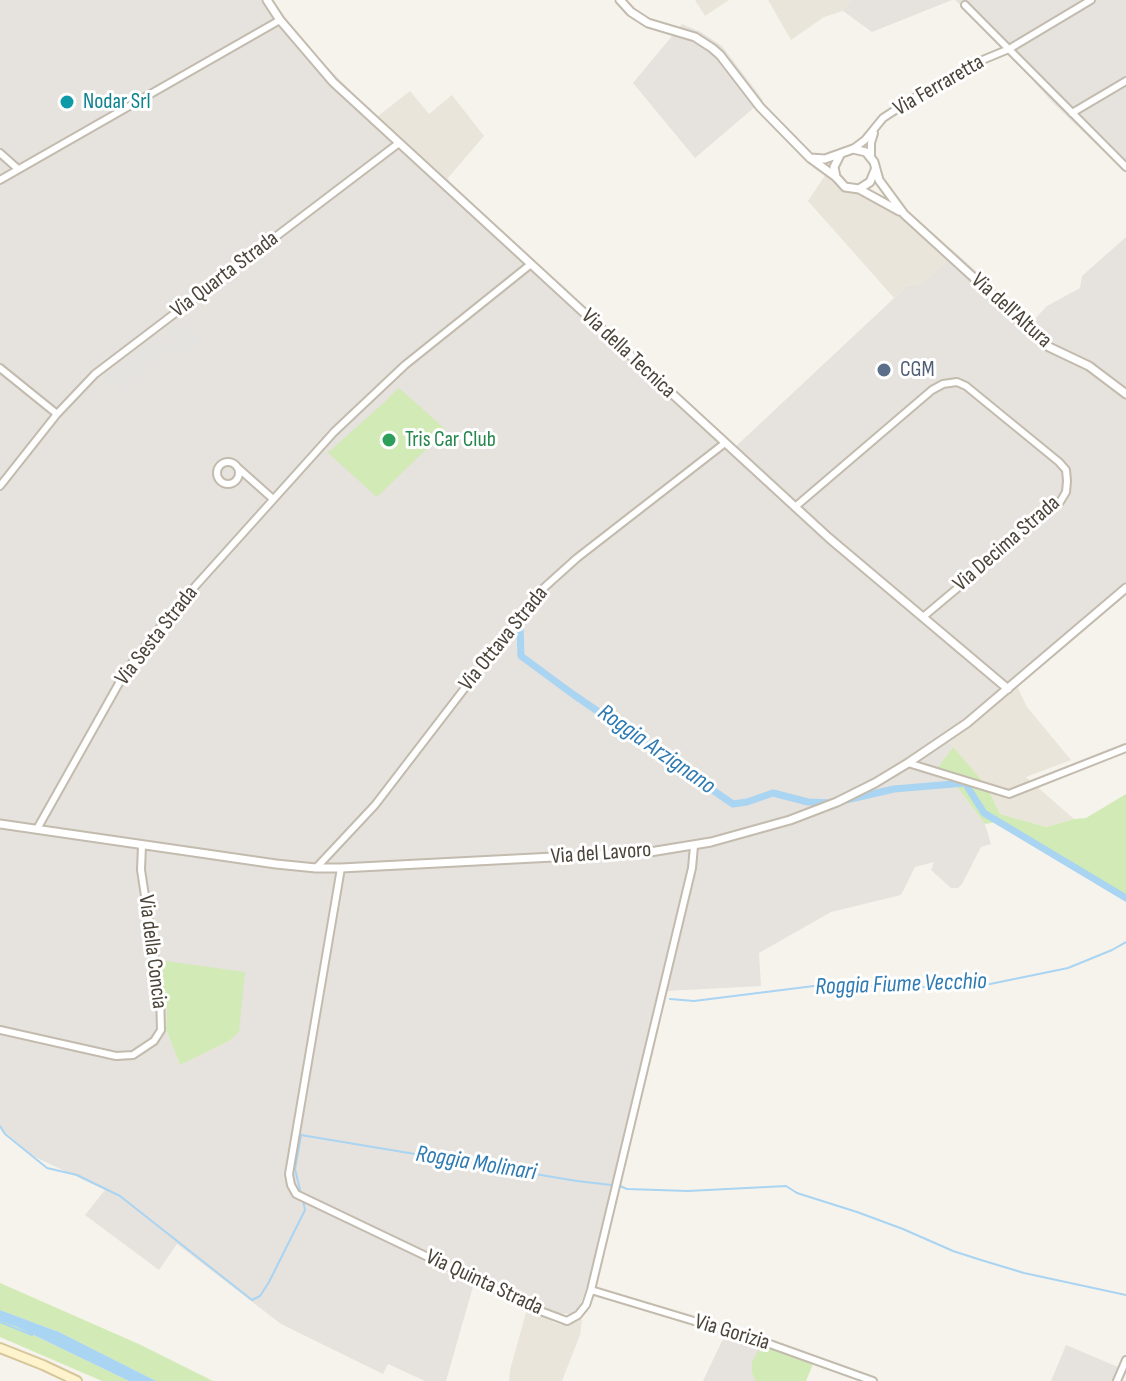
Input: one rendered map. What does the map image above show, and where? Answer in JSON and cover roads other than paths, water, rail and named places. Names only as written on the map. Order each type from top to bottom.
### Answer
[{"type":"main road","points":[[0,1348],[77,1381]]},
{"type":"street","name":"Via della Tecnica","points":[[267,0],[280,20],[333,82],[795,507],[1008,689]]},
{"type":"street","name":"Via dell'Altura","points":[[620,0],[648,23],[695,37],[712,48],[760,107],[810,158],[845,187],[859,189],[904,214]]},
{"type":"street","name":"Via Ferraretta","points":[[853,149],[883,118],[968,66],[1009,49],[1091,0]]},
{"type":"street","name":"Via Ferraretta","points":[[965,5],[1126,167]]},
{"type":"street","points":[[0,180],[280,20]]},
{"type":"street","points":[[1072,113],[1126,81]]},
{"type":"street","name":"Via Ferraretta","points":[[872,158],[870,150],[875,129]]},
{"type":"street","name":"Via Quarta Strada","points":[[0,486],[57,414],[95,374],[399,143]]},
{"type":"street","points":[[810,158],[825,159],[853,149],[862,150],[872,158]]},
{"type":"street","points":[[0,153],[18,169]]},
{"type":"street","points":[[836,177],[834,167],[840,155]]},
{"type":"street","name":"Via dell'Altura","points":[[872,158],[879,180],[904,214],[1043,343],[1095,370],[1126,394]]},
{"type":"street","points":[[859,189],[870,182],[875,170]]},
{"type":"street","name":"Via Sesta Strada","points":[[37,829],[127,669],[172,612],[334,432],[405,365],[531,264]]},
{"type":"street","points":[[0,368],[57,414]]},
{"type":"street","name":"Via Decima Strada","points":[[795,507],[932,390],[943,384],[957,382],[966,386],[1059,462],[1066,470],[1067,481],[1066,492],[1060,502],[923,617]]},
{"type":"street","name":"Via Ottava Strada","points":[[316,868],[375,805],[537,594],[577,558],[725,443]]},
{"type":"street","points":[[251,479],[222,483],[217,477],[217,470],[220,464],[227,462],[237,466],[273,499]]},
{"type":"street","points":[[233,483],[239,474],[237,466]]},
{"type":"street","name":"Via del Lavoro","points":[[0,824],[316,868],[650,852],[694,846],[802,816],[875,783],[967,723],[1126,588]]},
{"type":"street","points":[[908,763],[1009,794],[1126,748]]},
{"type":"street","name":"Via della Concia","points":[[0,1030],[116,1056],[133,1055],[154,1041],[161,1030],[160,993],[141,870],[142,845]]},
{"type":"street","name":"Via Quinta Strada","points":[[341,868],[289,1174],[291,1185],[296,1194],[567,1321],[578,1315],[586,1305],[591,1290],[692,868],[694,846]]},
{"type":"street","name":"Via Gorizia","points":[[591,1290],[767,1343],[873,1381]]},
{"type":"street","points":[[1117,1381],[1126,1360]]},
{"type":"water","points":[[0,1310],[59,1332],[156,1381],[129,1381],[0,1321]]},
{"type":"waterway","name":"Roggia Arzignano","points":[[520,626],[521,656],[733,804],[773,793],[808,802],[833,803],[894,789],[965,783],[984,813],[1126,898]]},
{"type":"waterway","name":"Roggia Fiume Vecchio","points":[[670,999],[694,1001],[838,983],[901,987],[990,984],[1068,968],[1126,942]]},
{"type":"waterway","name":"Roggia Molinari","points":[[0,1126],[5,1134],[47,1168],[77,1175],[120,1196],[252,1300],[260,1296],[269,1282],[305,1210],[303,1200]]},
{"type":"waterway","name":"Roggia Molinari","points":[[301,1194],[295,1169],[301,1135],[627,1189],[688,1191],[786,1186],[797,1193],[857,1212],[981,1260],[1024,1273],[1126,1295]]},
{"type":"waterway","points":[[0,1322],[32,1335]]},
{"type":"place","name":"Nodar Srl","points":[[67,102]]},
{"type":"place","name":"CGM","points":[[884,370]]},
{"type":"place","name":"Tris Car Club","points":[[389,440]]}]
